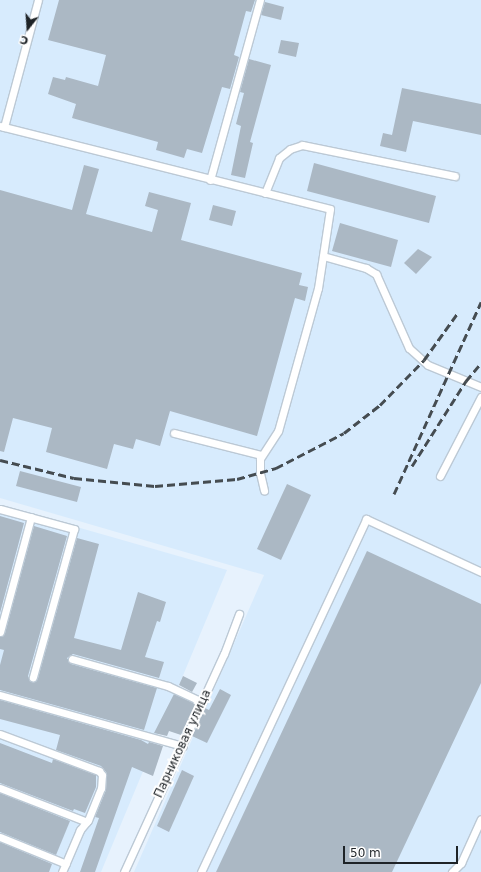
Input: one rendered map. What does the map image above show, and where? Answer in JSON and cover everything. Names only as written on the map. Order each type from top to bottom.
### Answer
[{"type":"lane","points":[[38,0],[2,126],[210,180],[330,209],[318,288],[278,431],[261,455],[260,473],[264,491]]},
{"type":"lane","points":[[210,180],[260,0]]},
{"type":"lane","points":[[266,193],[279,158],[290,149],[302,145],[455,176]]},
{"type":"lane","points":[[323,256],[366,268],[376,274],[409,348],[428,365],[481,387]]},
{"type":"lane","points":[[440,476],[481,397]]},
{"type":"lane","points":[[174,433],[261,455]]},
{"type":"lane","points":[[0,509],[74,529],[33,677]]},
{"type":"lane","points":[[0,632],[31,517]]},
{"type":"lane","points":[[201,872],[366,520],[481,572]]},
{"type":"lane","name":"Парниковая улица","points":[[124,872],[203,702],[239,614]]},
{"type":"lane","points":[[72,659],[168,686],[203,702]]},
{"type":"lane","points":[[0,695],[183,746]]},
{"type":"lane","points":[[0,734],[99,771],[102,775],[101,788],[87,822],[80,830],[62,872]]},
{"type":"lane","points":[[0,788],[87,822]]},
{"type":"lane","points":[[452,872],[461,863],[481,819]]},
{"type":"lane","points":[[0,837],[66,864]]},
{"type":"shaded area","points":[[0,0],[481,0],[481,872],[134,872],[264,575],[0,498]]},
{"type":"shaded area","points":[[0,505],[227,570],[101,872],[0,872]]},
{"type":"building","points":[[59,0],[255,0],[251,12],[246,11],[234,55],[239,57],[230,89],[222,87],[202,153],[187,149],[184,158],[156,150],[158,142],[72,118],[76,104],[48,94],[53,77],[65,80],[66,77],[98,86],[106,55],[48,40]]},
{"type":"building","points":[[265,2],[284,7],[281,20],[261,15]]},
{"type":"building","points":[[281,40],[299,43],[296,57],[278,53]]},
{"type":"building","points":[[249,59],[271,65],[250,142],[253,143],[245,178],[231,175],[241,126],[236,124],[244,93],[240,92]]},
{"type":"building","points":[[402,88],[481,104],[481,135],[413,121],[406,152],[380,146],[383,133],[392,135]]},
{"type":"building","points":[[314,163],[436,196],[429,223],[307,191]]},
{"type":"building","points":[[84,165],[99,169],[86,214],[152,232],[158,210],[145,206],[149,192],[191,203],[181,240],[302,273],[299,285],[308,287],[305,301],[295,298],[257,436],[170,411],[160,446],[136,439],[133,449],[114,444],[107,469],[46,452],[52,428],[13,418],[4,452],[0,451],[0,190],[72,210]]},
{"type":"building","points":[[213,205],[236,211],[232,226],[209,220]]},
{"type":"building","points":[[340,223],[398,240],[391,267],[332,251]]},
{"type":"building","points":[[418,249],[432,257],[416,274],[404,263]]},
{"type":"building","points":[[20,471],[81,487],[77,502],[16,486]]},
{"type":"building","points":[[287,484],[311,495],[281,560],[257,549]]},
{"type":"building","points":[[0,516],[24,523],[0,613]]},
{"type":"building","points":[[34,526],[67,536],[28,676],[31,682],[38,678],[77,538],[99,544],[74,638],[121,650],[138,592],[166,602],[160,622],[157,621],[145,657],[164,662],[159,678],[73,654],[67,658],[71,664],[157,688],[144,730],[0,690],[0,665],[4,650],[0,649],[0,637],[5,633]]},
{"type":"building","points":[[367,551],[481,604],[481,683],[392,872],[216,872]]},
{"type":"building","points":[[183,676],[197,683],[192,692],[179,685]]},
{"type":"building","points":[[220,689],[231,695],[207,743],[192,736],[205,708],[209,710]]},
{"type":"building","points":[[174,694],[196,704],[181,735],[169,731],[167,736],[154,733]]},
{"type":"building","points":[[0,700],[141,740],[148,744],[149,742],[163,746],[153,776],[132,767],[95,872],[80,872],[99,818],[95,817],[106,790],[106,772],[101,766],[56,750],[60,735],[0,719]]},
{"type":"building","points":[[0,743],[52,763],[53,759],[96,775],[96,787],[85,813],[74,809],[73,811],[0,783]]},
{"type":"building","points":[[182,770],[194,776],[169,832],[157,826]]},
{"type":"building","points":[[0,793],[70,821],[56,855],[0,832]]},
{"type":"building","points":[[0,842],[52,864],[49,872],[0,872]]},
{"type":"railway","points":[[394,494],[481,302]]},
{"type":"railway","points":[[0,460],[74,478],[155,486],[237,479],[276,468],[344,433],[380,405],[424,360],[457,314]]},
{"type":"railway","points":[[412,466],[466,381],[481,363]]}]
